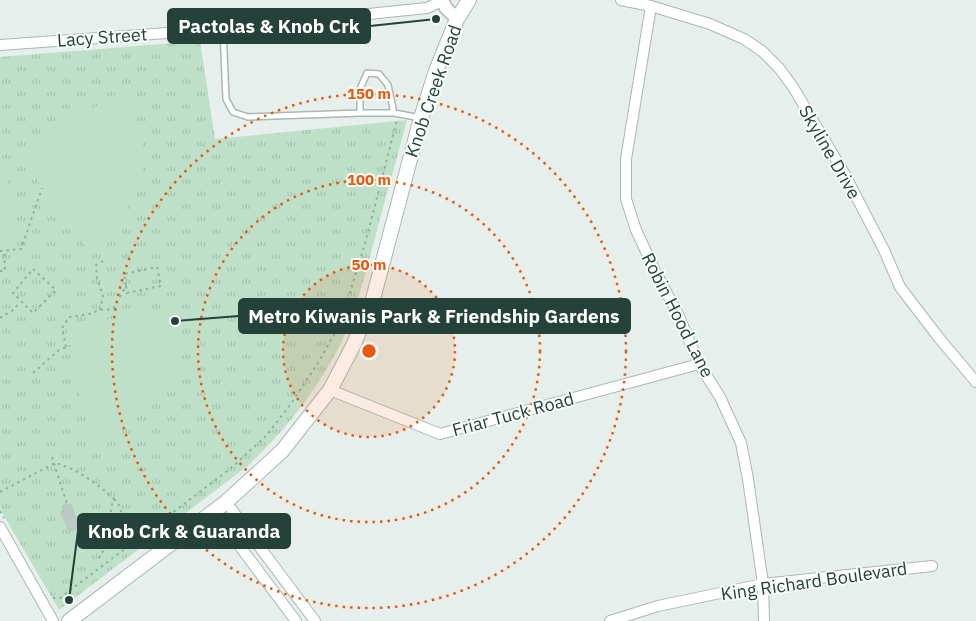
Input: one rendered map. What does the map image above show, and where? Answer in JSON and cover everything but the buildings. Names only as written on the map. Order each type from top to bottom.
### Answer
[{"type":"main road","name":"Knob Creek Road","points":[[69,621],[226,502],[282,451],[330,390],[353,346],[373,299],[421,118],[436,71],[457,19],[468,0]]},
{"type":"street","points":[[442,0],[446,8],[457,19]]},
{"type":"street","name":"Lacy Street","points":[[0,44],[223,29],[427,8],[442,0]]},
{"type":"street","name":"Skyline Drive","points":[[621,0],[651,6],[710,24],[744,39],[762,51],[779,68],[793,87],[844,173],[884,250],[900,287],[976,382]]},
{"type":"street","name":"Robin Hood Lane","points":[[651,6],[626,159],[626,200],[636,230],[654,271],[678,314],[699,364],[720,397],[741,443],[763,584],[764,621]]},
{"type":"street","name":"Friar Tuck Road","points":[[330,390],[440,434],[699,364]]},
{"type":"street","points":[[226,502],[315,621]]},
{"type":"street","points":[[214,512],[296,621]]},
{"type":"street","points":[[2,523],[53,621]]},
{"type":"street","name":"King Richard Boulevard","points":[[610,621],[658,606],[763,584],[932,566]]},
{"type":"lane","points":[[223,29],[226,99],[233,112],[248,116],[396,113],[421,118]]},
{"type":"lane","points":[[360,113],[360,89],[367,74],[379,74],[388,85],[396,113]]},
{"type":"path","points":[[49,595],[52,598],[60,598],[230,469],[266,436],[290,405],[318,363],[336,331],[345,309],[366,240],[396,113]]},
{"type":"path","points":[[0,251],[21,249],[42,188]]},
{"type":"path","points":[[0,271],[5,271],[4,250]]},
{"type":"path","points":[[100,310],[103,296],[97,278],[96,265],[103,261]]},
{"type":"path","points":[[66,347],[62,328],[68,317],[113,309],[126,286],[124,274],[157,267],[161,286],[127,293],[126,286]]},
{"type":"path","points":[[33,269],[56,290],[33,314],[20,302],[13,293],[33,269]]},
{"type":"path","points":[[0,318],[13,310],[20,302]]},
{"type":"path","points":[[33,373],[59,350],[70,346]]},
{"type":"path","points":[[52,457],[66,504]]},
{"type":"path","points":[[0,492],[55,463],[64,465],[80,474],[121,506],[122,516],[120,523],[116,526]]},
{"type":"path","points":[[99,558],[116,531],[116,526],[111,519],[110,509],[114,499]]},
{"type":"path","points":[[0,511],[2,523]]},
{"type":"green space","points":[[200,41],[215,139],[407,120],[355,307],[341,343],[312,392],[277,436],[250,464],[59,610],[0,509],[0,57]]},
{"type":"green space","points":[[120,91],[138,121],[142,137],[142,169],[132,200],[124,214],[102,237],[86,247],[49,199],[26,161],[28,150]]},
{"type":"green space","points":[[0,172],[6,172],[15,244],[0,246]]},
{"type":"green space","points":[[176,313],[180,337],[178,362],[167,393],[94,441],[76,386],[68,332],[76,322]]},
{"type":"place","name":"Pactolas & Knob Crk","points":[[436,19]]},
{"type":"place","name":"Metro Kiwanis Park & Friendship Gardens","points":[[175,321]]},
{"type":"place","name":"Knob Crk & Guaranda","points":[[69,600]]}]
